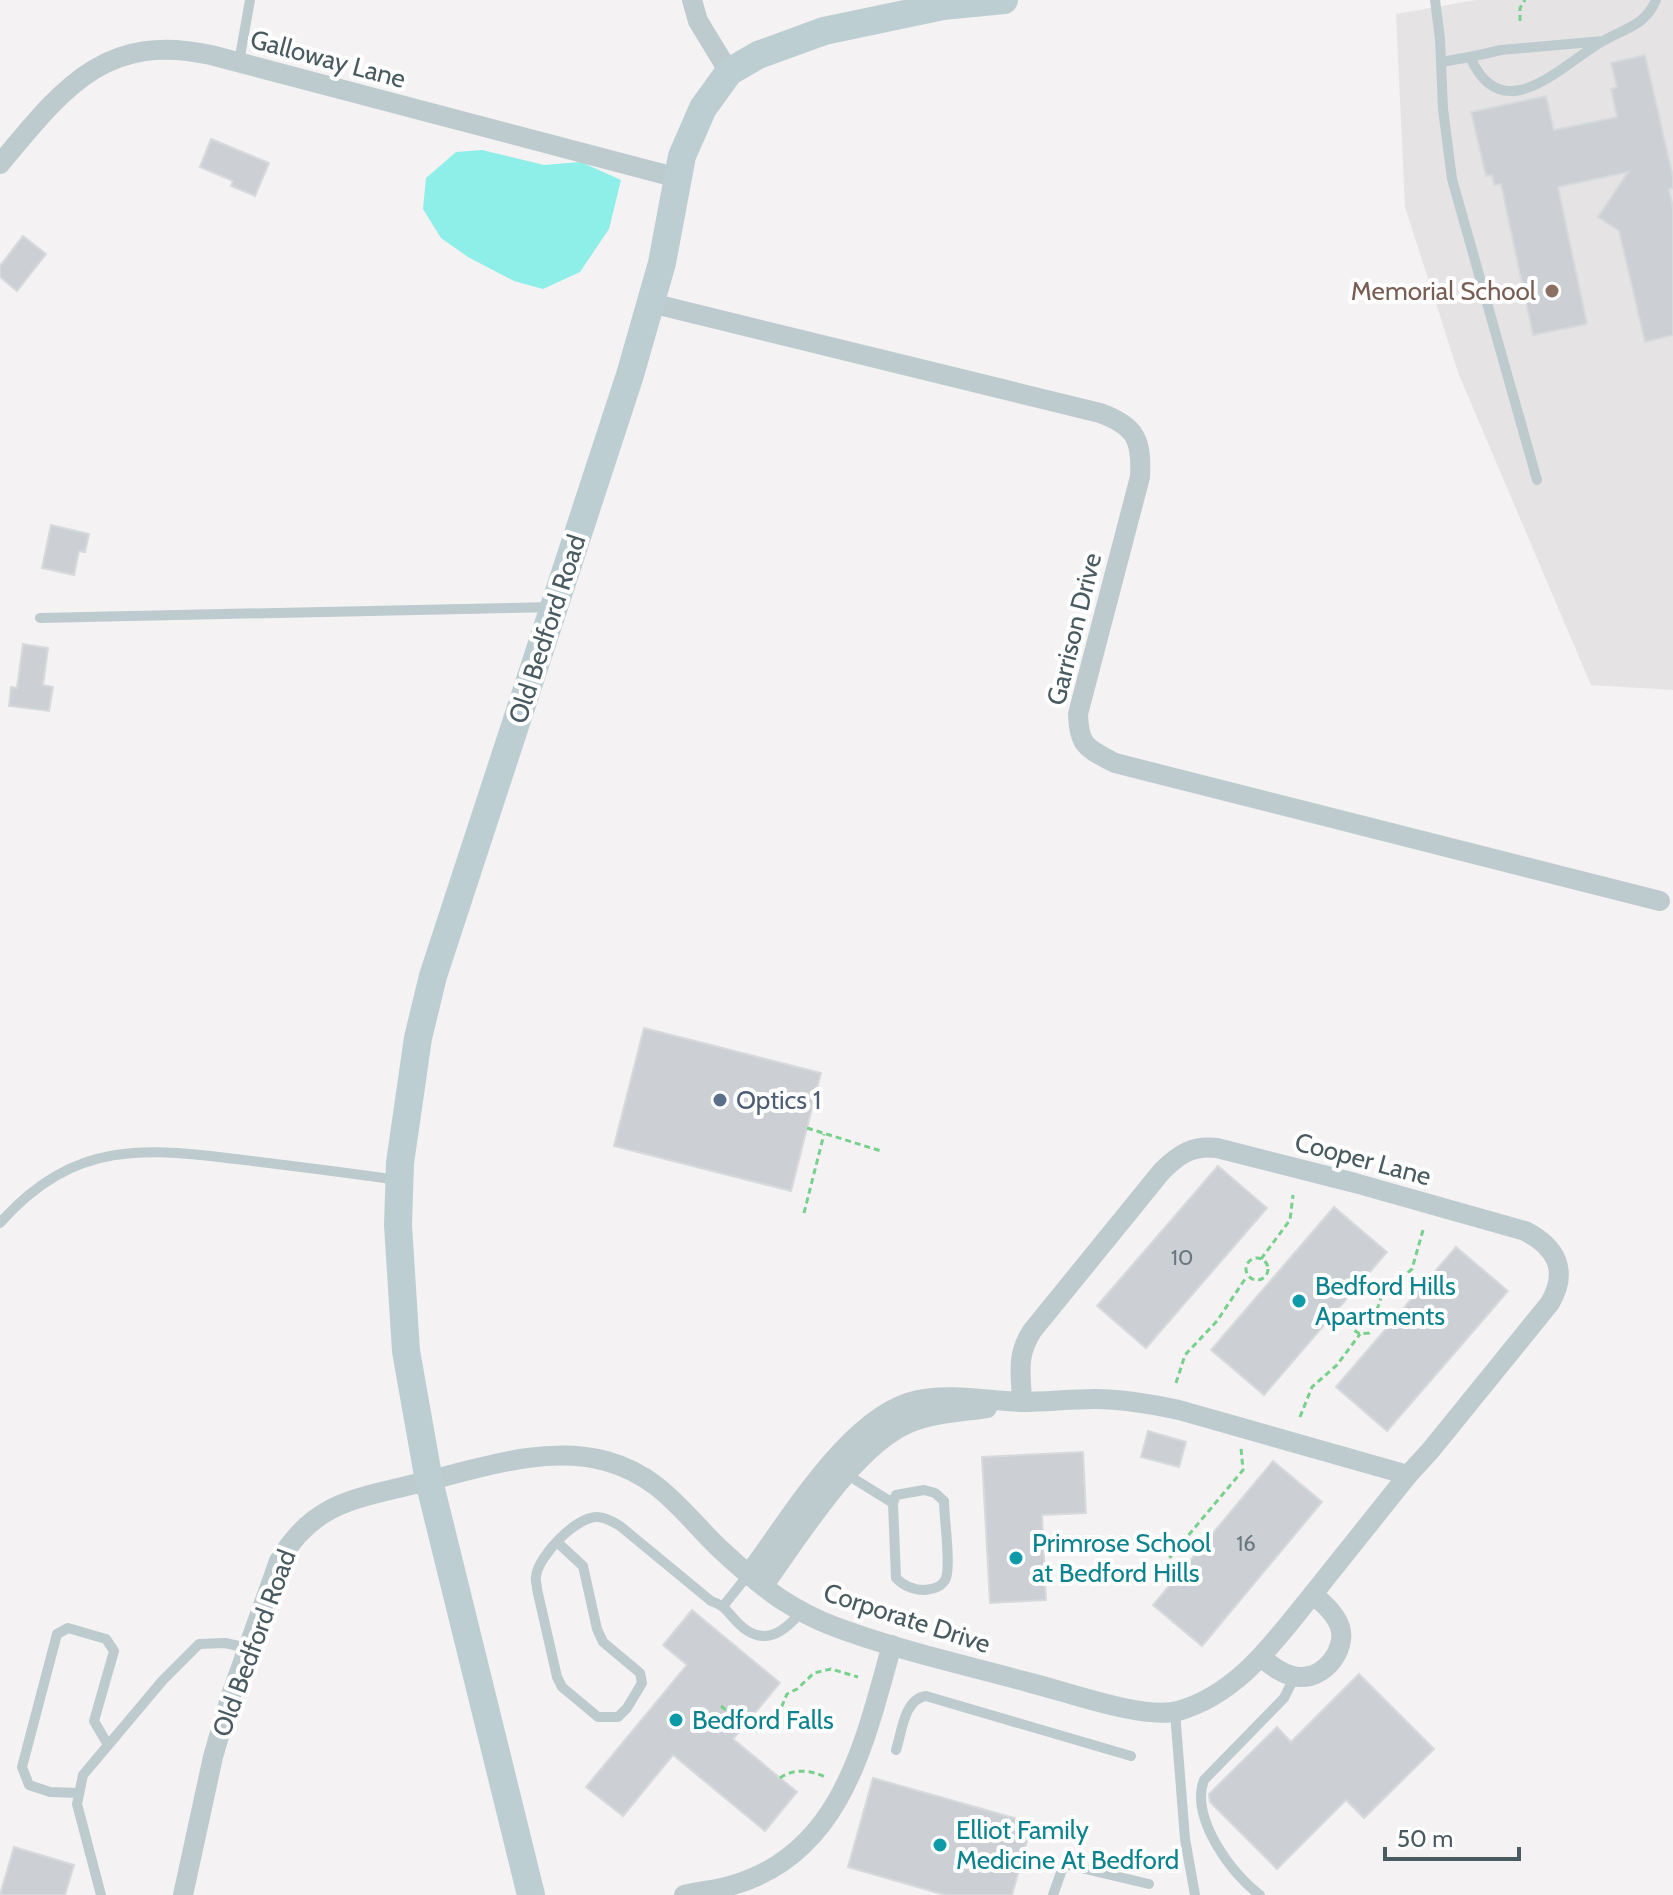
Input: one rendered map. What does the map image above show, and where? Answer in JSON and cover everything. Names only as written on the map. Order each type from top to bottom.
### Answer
[{"type":"street","points":[[692,0],[698,21],[729,72]]},
{"type":"street","name":"Old Bedford Road","points":[[531,1895],[429,1481],[406,1351],[398,1225],[400,1180],[407,1100],[433,976],[651,303],[662,263],[682,156],[693,127],[715,88],[729,72],[758,55],[824,31],[943,6],[1004,0]]},
{"type":"street","name":"Galloway Lane","points":[[0,164],[61,93],[84,75],[110,61],[168,49],[239,62],[678,178]]},
{"type":"street","name":"Garrison Drive","points":[[651,303],[1100,413],[1120,420],[1135,434],[1141,456],[1140,477],[1078,714],[1079,738],[1089,750],[1115,763],[1660,901]]},
{"type":"street","name":"Cooper Lane","points":[[1022,1402],[1020,1357],[1032,1331],[1162,1171],[1187,1151],[1200,1146],[1355,1183],[1525,1231],[1548,1245],[1555,1257],[1560,1280],[1550,1303],[1313,1594]]},
{"type":"street","points":[[755,1580],[831,1463],[881,1414],[919,1399],[940,1397],[1022,1402],[1095,1399],[1148,1404],[1408,1475]]},
{"type":"street","points":[[755,1580],[879,1440],[927,1417],[1022,1402]]},
{"type":"street","name":"Corporate Drive","points":[[429,1481],[520,1460],[560,1456],[603,1460],[642,1476],[659,1487],[755,1580],[802,1611],[832,1626],[1102,1702],[1148,1711],[1175,1712],[1219,1693],[1261,1657],[1313,1594]]},
{"type":"street","name":"Old Bedford Road","points":[[183,1895],[213,1757],[279,1561],[303,1527],[319,1514],[337,1505],[429,1481]]},
{"type":"street","points":[[1261,1657],[1295,1676],[1314,1675],[1326,1668],[1340,1645],[1341,1631],[1337,1619],[1313,1594]]},
{"type":"street","points":[[684,1895],[733,1885],[761,1874],[793,1852],[826,1819],[852,1776],[865,1742],[892,1645]]},
{"type":"lane","points":[[239,62],[250,0]]},
{"type":"lane","points":[[1435,0],[1452,179],[1537,480]]},
{"type":"lane","points":[[1470,57],[1479,77],[1489,86],[1502,90],[1539,84],[1603,41],[1634,28],[1645,18],[1656,0]]},
{"type":"lane","points":[[1441,62],[1501,50],[1603,41]]},
{"type":"lane","points":[[40,618],[555,607]]},
{"type":"lane","points":[[0,1223],[17,1205],[57,1176],[80,1165],[127,1152],[170,1151],[400,1180]]},
{"type":"lane","points":[[846,1474],[893,1503]]},
{"type":"lane","points":[[924,1490],[935,1493],[944,1501],[946,1578],[934,1589],[917,1590],[904,1586],[896,1578],[893,1503],[896,1495],[924,1490]]},
{"type":"lane","points":[[557,1542],[583,1566],[597,1629],[603,1642],[640,1673],[642,1683],[638,1693],[618,1717],[598,1717],[573,1699],[557,1677],[536,1575],[557,1542],[580,1520],[596,1517],[608,1519],[711,1601],[724,1605],[738,1623],[764,1636],[783,1632],[802,1611]]},
{"type":"lane","points":[[724,1605],[755,1580]]},
{"type":"lane","points":[[79,1793],[50,1792],[29,1785],[22,1767],[57,1634],[68,1628],[106,1639],[114,1651],[94,1721],[108,1745]]},
{"type":"lane","points":[[101,1895],[77,1804],[83,1775],[163,1680],[199,1644],[225,1643],[248,1648]]},
{"type":"lane","points":[[1260,1895],[1240,1878],[1219,1848],[1202,1808],[1200,1790],[1204,1780],[1284,1698],[1295,1676]]},
{"type":"lane","points":[[896,1750],[911,1702],[926,1696],[1131,1756]]},
{"type":"lane","points":[[1175,1712],[1185,1839],[1195,1895]]},
{"type":"lane","points":[[1053,1895],[1064,1864],[1149,1884]]},
{"type":"path","points":[[1520,21],[1520,8],[1525,0]]},
{"type":"path","points":[[807,1128],[881,1151]]},
{"type":"path","points":[[804,1213],[824,1134]]},
{"type":"path","points":[[1261,1259],[1290,1220],[1293,1195]]},
{"type":"path","points":[[1373,1319],[1365,1312],[1355,1314],[1351,1320],[1352,1329],[1360,1334],[1369,1333],[1382,1295],[1412,1269],[1423,1230]]},
{"type":"path","points":[[1176,1383],[1185,1355],[1217,1321],[1247,1276],[1246,1266],[1250,1259],[1261,1259]]},
{"type":"path","points":[[1247,1276],[1254,1280],[1263,1279],[1269,1270],[1261,1259]]},
{"type":"path","points":[[1300,1417],[1312,1387],[1337,1365],[1360,1334]]},
{"type":"path","points":[[1170,1584],[1163,1575],[1166,1562],[1243,1470],[1241,1441]]},
{"type":"path","points":[[721,1706],[747,1728],[758,1731],[778,1715],[787,1694],[814,1673],[831,1669],[858,1677]]},
{"type":"path","points":[[780,1778],[794,1771],[812,1772],[827,1778]]},
{"type":"shaded area","name":"Memorial School","points":[[1476,0],[1673,0],[1673,690],[1591,685],[1459,375],[1405,207],[1396,14]]},
{"type":"water","points":[[482,150],[544,165],[581,162],[621,180],[609,229],[580,272],[543,289],[514,281],[468,257],[441,238],[423,209],[426,178],[456,152]]},
{"type":"building","points":[[1645,55],[1673,177],[1673,188],[1669,189],[1673,208],[1673,335],[1645,342],[1619,231],[1598,217],[1628,172],[1558,187],[1587,324],[1533,335],[1501,184],[1494,185],[1492,175],[1486,176],[1471,112],[1546,96],[1554,130],[1617,117],[1611,89],[1617,87],[1611,63]]},
{"type":"building","points":[[211,139],[269,163],[255,196],[231,186],[233,181],[200,167]]},
{"type":"building","points":[[23,236],[46,254],[17,291],[0,277],[0,266]]},
{"type":"building","points":[[51,525],[89,534],[85,552],[79,551],[74,575],[42,568]]},
{"type":"building","points":[[23,644],[48,648],[43,685],[53,687],[49,711],[9,706],[11,687],[17,688]]},
{"type":"building","name":"Optics 1","points":[[644,1028],[821,1073],[791,1191],[614,1146]]},
{"type":"building","name":"Bedford Hills Apartments","points":[[1218,1166],[1267,1208],[1146,1348],[1097,1306]]},
{"type":"building","name":"Bedford Hills Apartments","points":[[1334,1207],[1387,1252],[1264,1395],[1211,1350]]},
{"type":"building","name":"Bedford Hills Apartments","points":[[1456,1247],[1508,1291],[1387,1431],[1336,1387]]},
{"type":"building","points":[[1148,1431],[1186,1442],[1179,1467],[1141,1457]]},
{"type":"building","name":"Primrose School at Bedford Hills","points":[[1083,1452],[1086,1513],[1042,1515],[1046,1600],[990,1603],[982,1457]]},
{"type":"building","points":[[1273,1461],[1322,1502],[1202,1646],[1153,1605]]},
{"type":"building","name":"Bedford Falls","points":[[692,1610],[780,1683],[733,1739],[797,1792],[765,1831],[673,1755],[623,1816],[586,1787],[687,1665],[663,1645]]},
{"type":"building","points":[[1359,1674],[1434,1749],[1364,1818],[1346,1800],[1277,1869],[1210,1802],[1209,1794],[1277,1727],[1291,1742]]},
{"type":"building","name":"Elliot Family Medicine At Bedford","points":[[873,1778],[1032,1823],[1012,1895],[945,1895],[848,1867]]},
{"type":"building","points":[[14,1847],[74,1865],[65,1895],[0,1895]]},
{"type":"place","name":"Memorial School","points":[[1552,291]]},
{"type":"place","name":"Optics 1","points":[[720,1100]]},
{"type":"place","name":"Bedford Hills Apartments","points":[[1299,1301]]},
{"type":"place","name":"Primrose School at Bedford Hills","points":[[1016,1558]]},
{"type":"place","name":"Bedford Falls","points":[[676,1720]]},
{"type":"place","name":"Elliot Family Medicine At Bedford","points":[[940,1845]]}]
